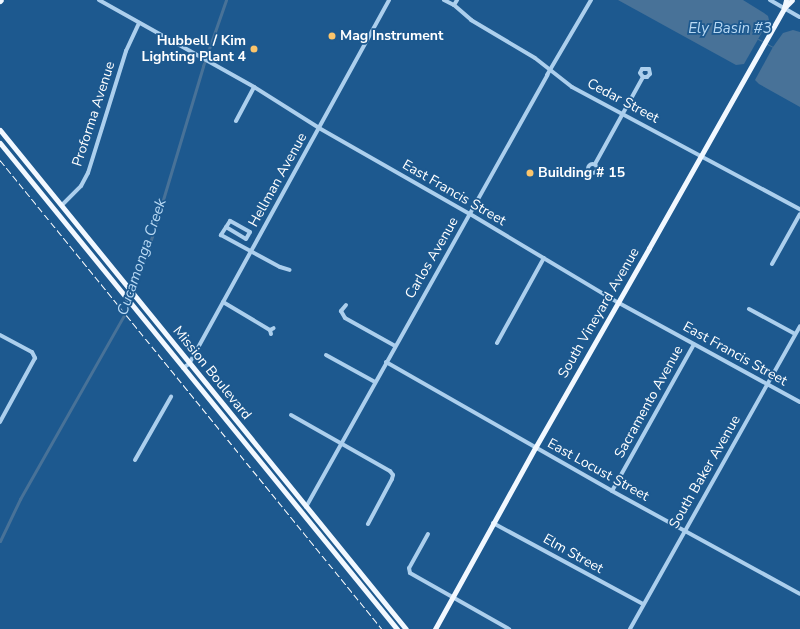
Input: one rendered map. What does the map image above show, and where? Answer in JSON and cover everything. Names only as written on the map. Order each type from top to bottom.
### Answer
[{"type":"main road","name":"South Vineyard Avenue","points":[[784,8],[786,0]]},
{"type":"main road","name":"South Vineyard Avenue","points":[[435,629],[535,448],[619,303],[762,45],[784,8],[792,0]]},
{"type":"main road","name":"Mission Boulevard","points":[[0,130],[406,629]]},
{"type":"main road","name":"Mission Boulevard","points":[[0,143],[132,307],[397,629]]},
{"type":"street","name":"East Francis Street","points":[[99,0],[254,87],[319,128],[470,214],[619,303],[800,402]]},
{"type":"street","name":"Hellman Avenue","points":[[183,368],[189,364],[389,0]]},
{"type":"street","name":"Cedar Street","points":[[444,0],[471,20],[530,55],[572,87],[800,209]]},
{"type":"street","points":[[454,6],[457,0]]},
{"type":"street","name":"Carlos Avenue","points":[[306,507],[386,362],[591,0]]},
{"type":"street","points":[[770,0],[800,16]]},
{"type":"street","name":"Proforma Avenue","points":[[62,205],[81,186],[88,173],[126,52],[139,23]]},
{"type":"street","points":[[595,164],[643,77]]},
{"type":"street","points":[[236,121],[254,87]]},
{"type":"street","points":[[772,264],[800,214]]},
{"type":"street","points":[[226,227],[246,239],[250,232],[230,221],[226,227],[221,236],[280,267],[290,270]]},
{"type":"street","points":[[497,343],[544,258]]},
{"type":"street","points":[[223,302],[271,330]]},
{"type":"street","points":[[346,305],[341,310],[345,318],[395,346]]},
{"type":"street","points":[[749,309],[796,334]]},
{"type":"street","name":"South Baker Avenue","points":[[630,629],[800,326]]},
{"type":"street","points":[[0,334],[35,356],[35,360],[0,422]]},
{"type":"street","name":"Sacramento Avenue","points":[[612,491],[694,344]]},
{"type":"street","points":[[326,355],[375,382]]},
{"type":"street","name":"East Locust Street","points":[[386,362],[535,448],[800,594]]},
{"type":"street","points":[[135,460],[171,397]]},
{"type":"street","points":[[291,415],[390,471],[393,475],[368,524]]},
{"type":"street","name":"Elm Street","points":[[493,523],[643,604]]},
{"type":"street","points":[[428,534],[409,568],[409,571],[509,629]]},
{"type":"water","name":"Ely Basin #3","points":[[618,0],[743,0],[768,16],[769,20],[744,64],[736,65]]},
{"type":"water","points":[[793,30],[800,32],[800,107],[759,84],[755,80],[773,47],[783,33]]},
{"type":"waterway","name":"Cucamonga Creek","points":[[0,541],[20,499],[126,312],[147,253],[203,66],[226,0]]},
{"type":"waterway","points":[[758,39],[762,41]]},
{"type":"waterway","points":[[767,44],[773,47]]},
{"type":"railway","points":[[0,160],[382,629]]},
{"type":"place","name":"Mag Instrument","points":[[332,36]]},
{"type":"place","name":"Hubbell / Kim Lighting Plant 4","points":[[254,49]]},
{"type":"place","name":"Building # 15","points":[[530,173]]}]
